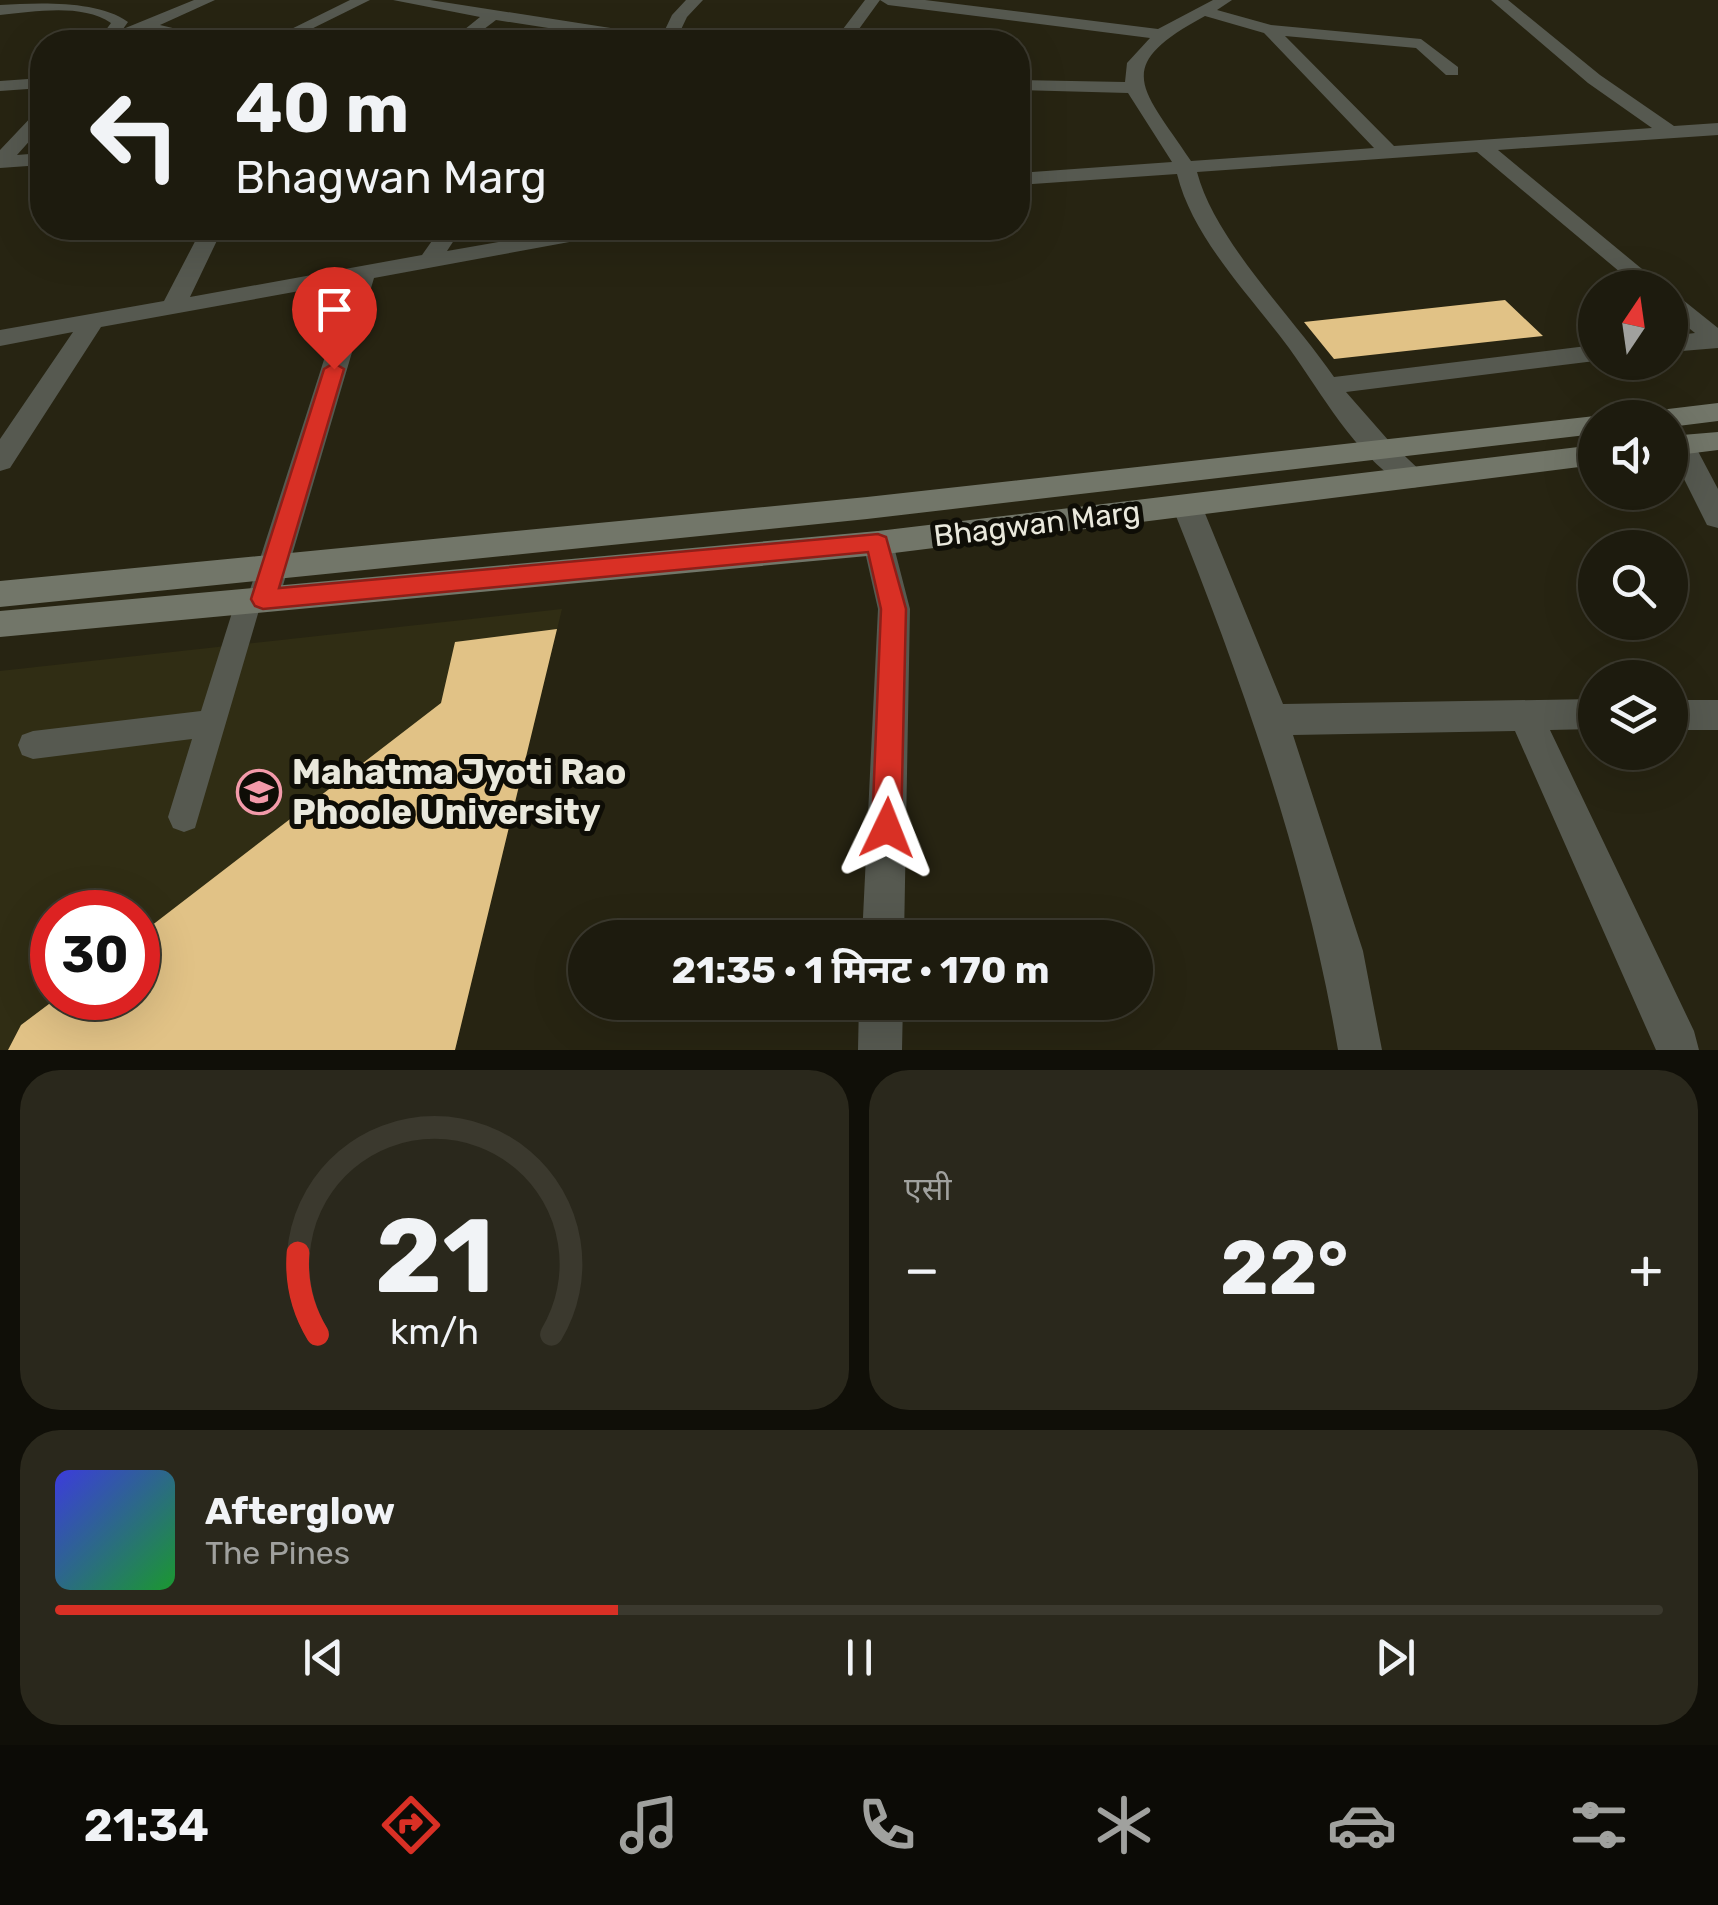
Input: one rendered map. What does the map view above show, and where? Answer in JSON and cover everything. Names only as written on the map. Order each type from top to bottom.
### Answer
[{"type":"street","points":[[19,9],[42,0]]},
{"type":"street","points":[[134,30],[208,0]]},
{"type":"street","points":[[298,30],[362,0]]},
{"type":"street","points":[[401,0],[593,30]]},
{"type":"street","points":[[673,30],[680,15],[695,0]]},
{"type":"street","points":[[851,30],[873,0]]},
{"type":"street","points":[[888,0],[1160,34]]},
{"type":"street","points":[[1039,19],[1055,0]]},
{"type":"street","points":[[1224,0],[1160,34],[1135,63],[1134,88],[1186,169],[1191,189],[1218,240],[1327,386],[1379,448],[1414,478]]},
{"type":"street","points":[[1499,0],[1594,80],[1672,133]]},
{"type":"street","points":[[0,10],[88,8],[111,12],[120,22],[114,30]]},
{"type":"street","points":[[1204,11],[1270,30],[1429,48],[1452,71]]},
{"type":"street","points":[[473,30],[494,14]]},
{"type":"street","points":[[1380,18],[1383,40]]},
{"type":"street","points":[[144,26],[161,30]]},
{"type":"street","points":[[1270,30],[1389,152]]},
{"type":"street","points":[[0,86],[30,84]]},
{"type":"street","points":[[1030,86],[1134,88]]},
{"type":"street","points":[[0,131],[30,126]]},
{"type":"street","points":[[1030,178],[1718,129]]},
{"type":"street","points":[[0,162],[30,133]]},
{"type":"street","points":[[1481,146],[1632,270]]},
{"type":"street","points":[[0,162],[30,160]]},
{"type":"street","points":[[174,306],[206,240]]},
{"type":"street","points":[[430,260],[443,240]]},
{"type":"street","points":[[0,338],[362,275],[533,240]]},
{"type":"street","points":[[256,600],[273,567],[362,275]]},
{"type":"street","points":[[1688,316],[1717,339]]},
{"type":"street","points":[[0,461],[94,320]]},
{"type":"street","points":[[1688,342],[1717,339]]},
{"type":"street","points":[[1327,386],[1578,355]]},
{"type":"street","points":[[1688,416],[1718,412]]},
{"type":"street","name":"Bhagwan Marg","points":[[0,594],[867,508],[1578,428]]},
{"type":"street","points":[[1688,444],[1718,440]]},
{"type":"street","name":"Bhagwan Marg","points":[[0,624],[878,543],[1578,458]]},
{"type":"street","points":[[1688,466],[1718,517]]},
{"type":"street","points":[[1187,506],[1255,670],[1342,951],[1360,1050]]},
{"type":"street","points":[[878,543],[894,609],[884,920]]},
{"type":"street","points":[[1525,714],[1678,1047]]},
{"type":"street","points":[[1270,720],[1578,714]]},
{"type":"street","points":[[1688,715],[1718,715]]},
{"type":"street","points":[[880,1050],[881,1020]]},
{"type":"lane","points":[[184,817],[256,600]]},
{"type":"lane","points":[[34,745],[212,724]]},
{"type":"shaded area","name":"Mahatma Jyoti Rao Phoole University","points":[[562,609],[455,1050],[0,1050],[0,671]]},
{"type":"building","points":[[1505,300],[1543,336],[1334,359],[1304,322]]},
{"type":"building","points":[[557,629],[455,1050],[8,1050],[21,1025],[30,1018],[160,1020],[160,919],[441,703],[455,642]]},
{"type":"place","name":"Mahatma Jyoti Rao Phoole University","points":[[259,792]]},
{"type":"route","points":[[334,369],[263,599],[878,543],[894,609],[887,828]]}]
